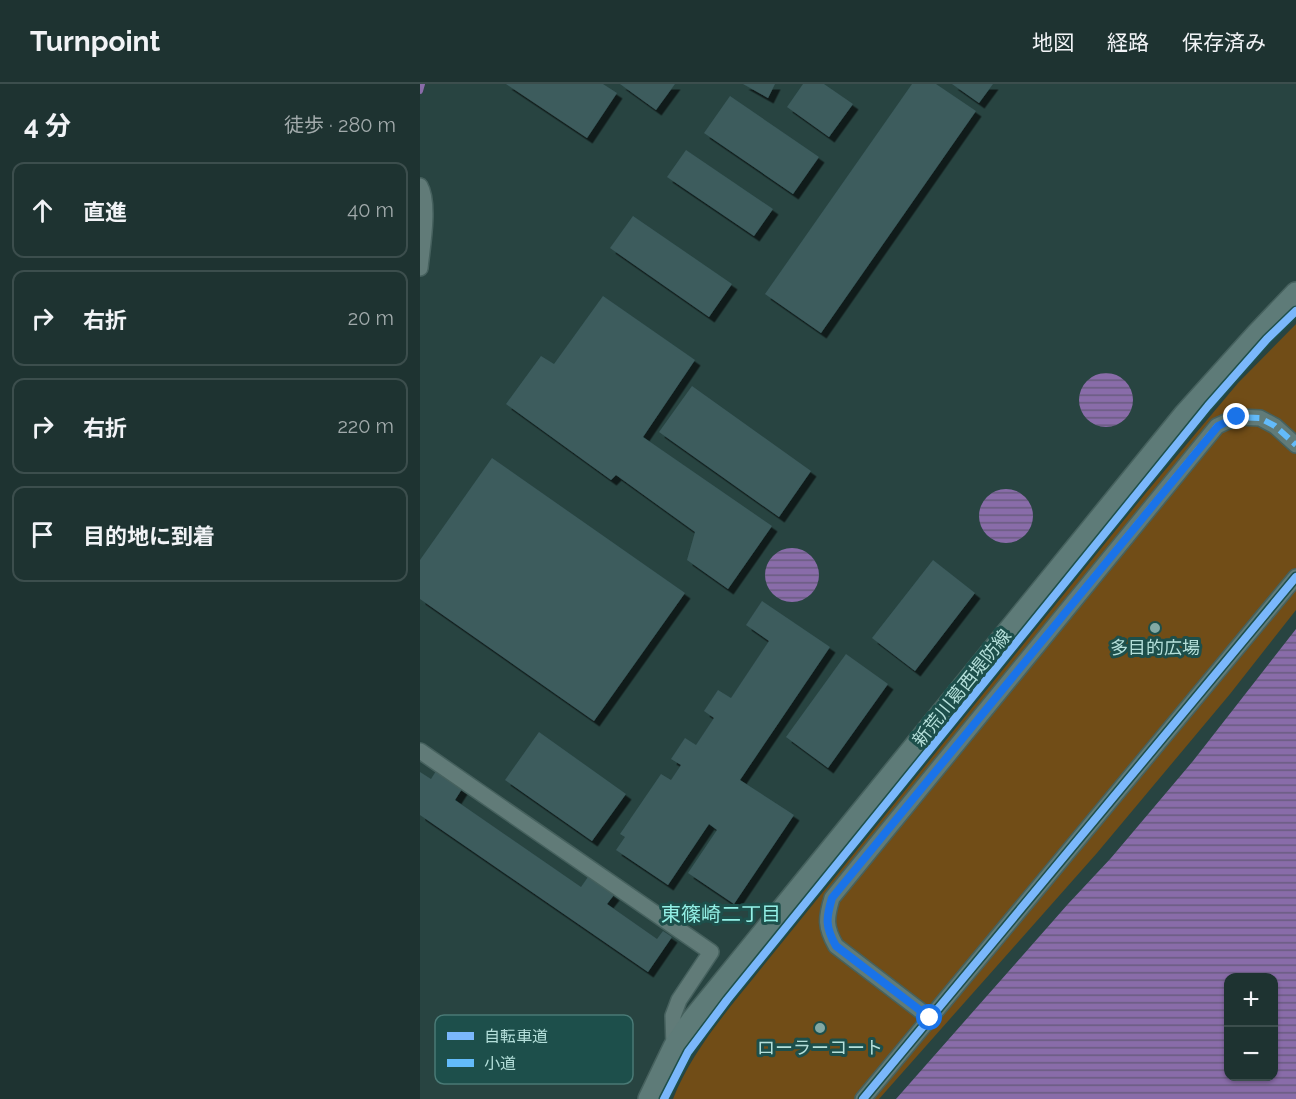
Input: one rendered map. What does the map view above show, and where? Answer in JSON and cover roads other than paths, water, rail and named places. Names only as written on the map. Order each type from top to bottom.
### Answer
[{"type":"main road","name":"新荒川葛西堤防線","points":[[649,1099],[674,1047],[693,1019],[1184,415],[1296,293]]},
{"type":"street","points":[[420,186],[424,192],[425,226],[420,268]]},
{"type":"street","points":[[930,1018],[836,946],[829,934],[826,916],[832,898],[1218,426],[1237,417],[1260,418],[1275,426],[1296,445]]},
{"type":"street","points":[[863,1099],[1296,577]]},
{"type":"street","points":[[420,751],[711,952],[679,1000],[673,1016],[674,1047]]},
{"type":"waterway","points":[[420,91],[422,84]]},
{"type":"place","name":"多目的広場","points":[[1155,628]]},
{"type":"place","name":"ローラーコート","points":[[820,1028]]},
{"type":"district","name":"東篠崎二丁目","points":[[721,914]]}]
